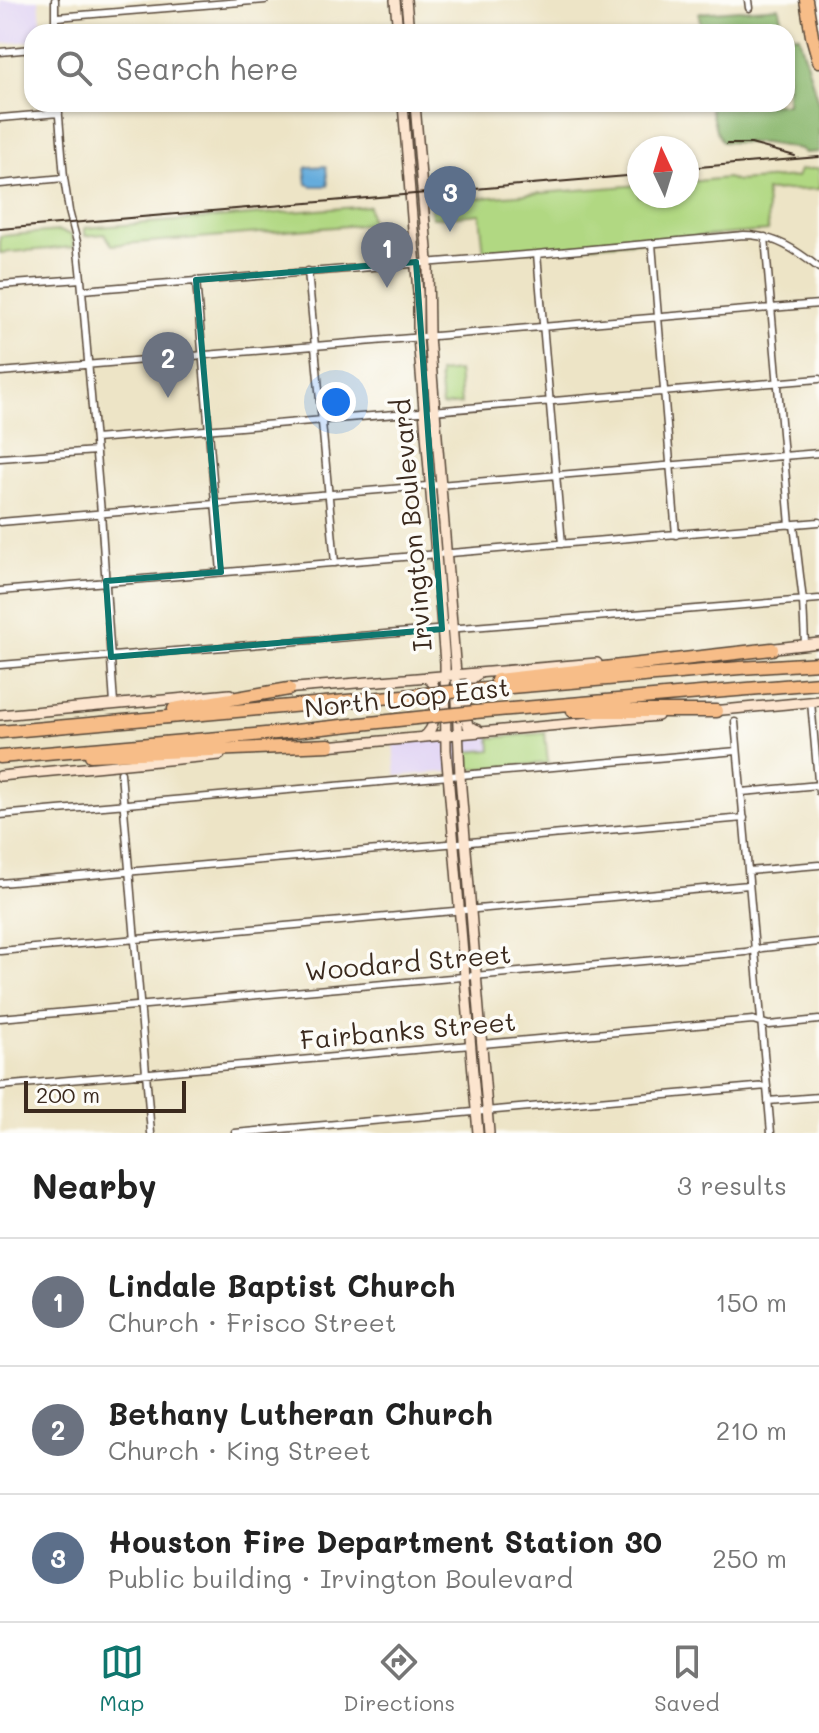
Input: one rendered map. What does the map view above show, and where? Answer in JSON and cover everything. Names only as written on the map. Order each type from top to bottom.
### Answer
[{"type":"highway","points":[[806,0],[819,61]]},
{"type":"highway","points":[[477,682],[772,649]]},
{"type":"highway","points":[[740,668],[819,654]]},
{"type":"highway","name":"North Loop East","points":[[0,732],[405,697],[426,686],[819,663]]},
{"type":"highway","name":"North Loop East","points":[[0,757],[475,712],[798,684],[819,685]]},
{"type":"highway","points":[[31,729],[289,689]]},
{"type":"highway","points":[[490,711],[717,711]]},
{"type":"highway","points":[[20,755],[129,755],[329,745]]},
{"type":"main road","points":[[395,0],[397,24]]},
{"type":"main road","points":[[406,0],[408,24]]},
{"type":"main road","name":"Irvington Boulevard","points":[[404,112],[424,411],[431,486],[442,554]]},
{"type":"main road","name":"Irvington Boulevard","points":[[416,112],[428,261],[429,336],[442,485],[448,777],[478,1133]]},
{"type":"main road","points":[[408,173],[420,172]]},
{"type":"main road","points":[[414,238],[426,237]]},
{"type":"main road","name":"Irvington Boulevard","points":[[447,629],[456,674],[460,776],[489,1133]]},
{"type":"main road","points":[[772,649],[819,643]]},
{"type":"main road","points":[[426,686],[445,675],[456,674],[477,682]]},
{"type":"main road","points":[[477,682],[468,680],[467,721],[472,729],[482,732]]},
{"type":"main road","points":[[0,715],[289,689],[426,686],[433,683],[434,725],[430,733],[423,737]]},
{"type":"main road","points":[[0,776],[815,702]]},
{"type":"street","points":[[55,0],[56,24]]},
{"type":"street","points":[[57,17],[265,0]]},
{"type":"street","points":[[0,52],[24,50]]},
{"type":"street","points":[[0,118],[59,113],[64,178],[81,279],[114,704]]},
{"type":"street","points":[[0,184],[64,178]]},
{"type":"street","points":[[82,290],[744,235],[765,237],[788,246],[819,268]]},
{"type":"street","points":[[765,237],[783,456],[803,601],[805,644]]},
{"type":"street","points":[[652,244],[676,535]]},
{"type":"street","points":[[537,254],[562,544]]},
{"type":"street","points":[[308,271],[335,563]]},
{"type":"street","points":[[0,285],[81,279]]},
{"type":"street","points":[[196,280],[221,572]]},
{"type":"street","points":[[0,372],[819,304]]},
{"type":"street","points":[[95,439],[819,379]]},
{"type":"street","points":[[0,458],[96,451]]},
{"type":"street","points":[[0,522],[819,453]]},
{"type":"street","points":[[0,591],[819,522]]},
{"type":"street","points":[[0,665],[819,599]]},
{"type":"street","points":[[815,702],[819,792]]},
{"type":"street","points":[[735,722],[771,1133]]},
{"type":"street","points":[[0,815],[737,751]]},
{"type":"street","points":[[121,773],[151,1133]]},
{"type":"street","points":[[742,792],[819,785]]},
{"type":"street","points":[[0,883],[744,818]]},
{"type":"street","points":[[748,871],[819,865]]},
{"type":"street","points":[[0,951],[749,885]]},
{"type":"street","name":"Woodard Street","points":[[0,1018],[465,978],[819,942]]},
{"type":"street","name":"Fairbanks Street","points":[[0,1086],[753,1020],[769,1025],[819,1020]]},
{"type":"street","points":[[235,1133],[767,1086]]},
{"type":"street","points":[[768,1101],[819,1097]]},
{"type":"highlighted area","points":[[416,262],[442,629],[111,657],[106,581],[221,572],[196,280]]},
{"type":"shaded area","points":[[0,0],[39,0],[41,24],[24,24],[24,42],[0,44]]},
{"type":"shaded area","points":[[490,734],[491,750],[464,752],[466,770],[396,776],[393,743]]},
{"type":"green space","points":[[779,7],[782,24],[700,24],[699,13]]},
{"type":"green space","points":[[795,35],[799,36],[819,106],[819,152],[805,153],[801,149],[764,143],[722,142],[711,112],[795,112]]},
{"type":"green space","points":[[819,168],[819,189],[766,191],[768,231],[484,254],[480,214],[432,218],[431,202],[627,186],[627,208],[699,208],[699,181],[797,177],[800,170]]},
{"type":"green space","points":[[369,206],[371,224],[112,245],[105,234],[85,236],[85,228]]},
{"type":"green space","points":[[59,231],[72,235],[74,247],[0,253],[0,236]]},
{"type":"green space","points":[[458,371],[461,404],[442,406],[439,373]]},
{"type":"green space","points":[[545,733],[548,763],[466,770],[464,752],[491,750],[490,738]]},
{"type":"water","points":[[326,166],[328,186],[307,184],[307,167]]},
{"type":"railway","points":[[727,144],[751,144],[795,156]]},
{"type":"railway","points":[[699,167],[819,157]]},
{"type":"railway","points":[[0,229],[627,176]]},
{"type":"place","name":"Houston Fire Department Station 30","points":[[450,232]]},
{"type":"place","name":"Lindale Baptist Church","points":[[387,288]]},
{"type":"place","name":"Bethany Lutheran Church","points":[[168,398]]}]
